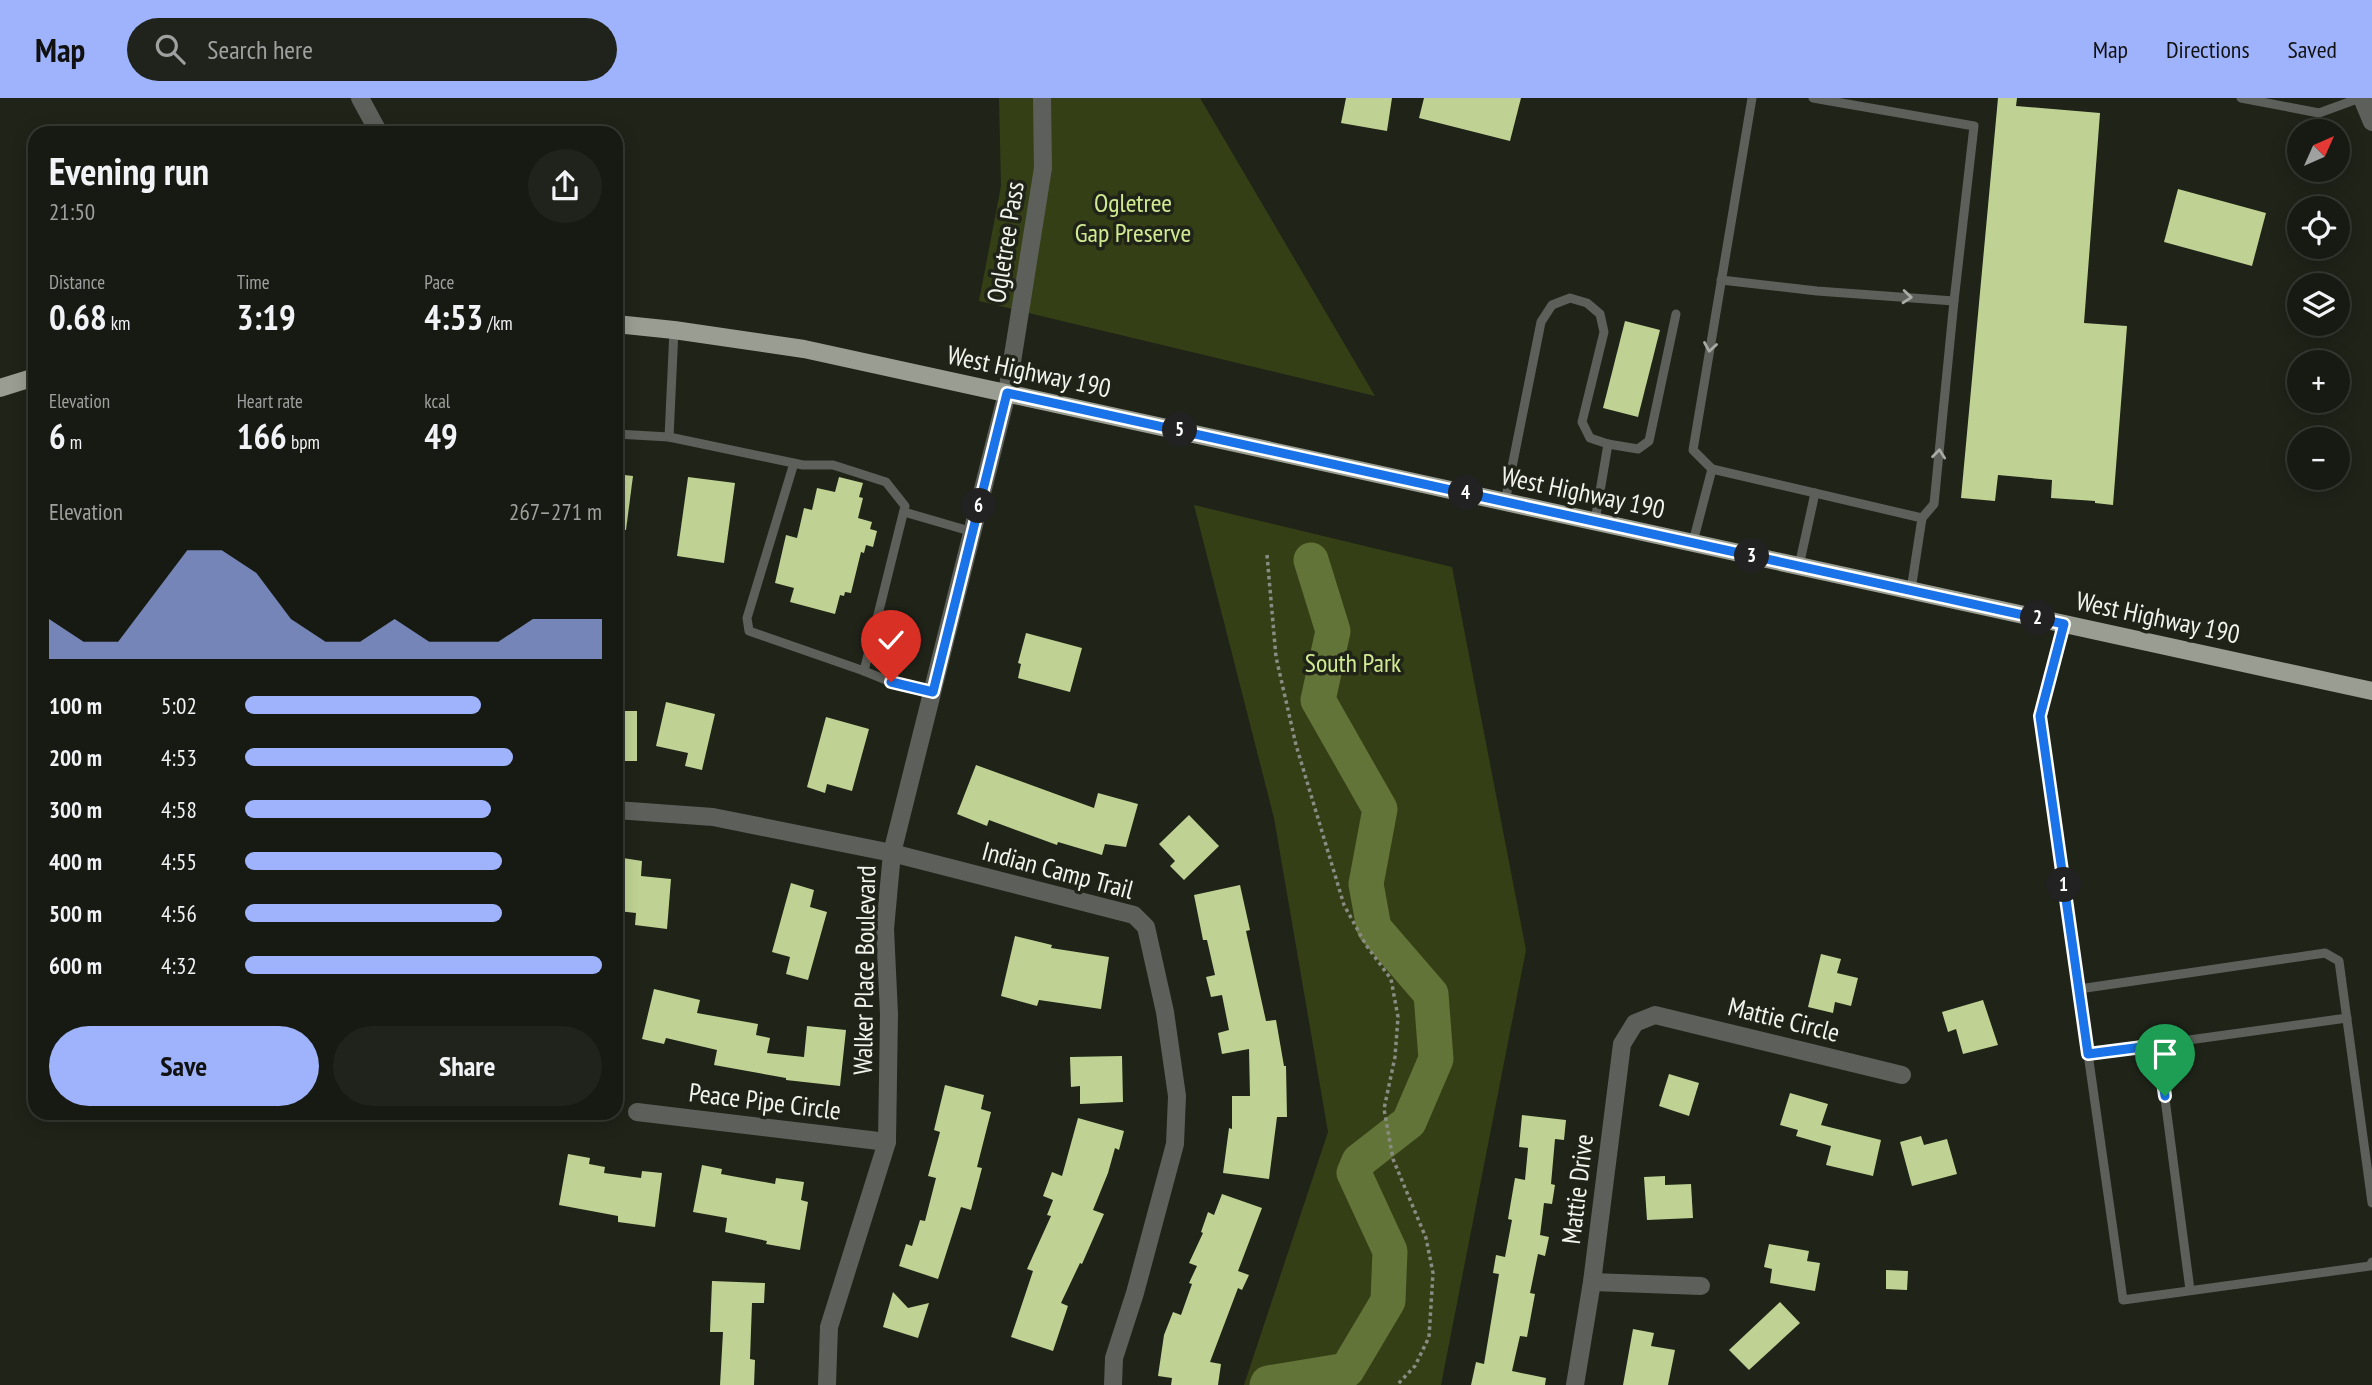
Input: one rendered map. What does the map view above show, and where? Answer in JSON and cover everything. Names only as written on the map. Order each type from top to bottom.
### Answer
[{"type":"main road","name":"West Highway 190","points":[[623,325],[804,349],[2372,691]]},
{"type":"main road","points":[[0,388],[28,379]]},
{"type":"street","points":[[360,98],[375,126]]},
{"type":"street","name":"Ogletree Pass","points":[[1007,393],[1043,168],[1042,98]]},
{"type":"street","points":[[2361,98],[2372,122]]},
{"type":"street","name":"Walker Place Boulevard","points":[[827,1385],[829,1327],[887,1142],[889,1014],[886,929],[892,853],[1007,393]]},
{"type":"street","name":"Indian Camp Trail","points":[[623,811],[713,817],[892,853],[1134,915],[1146,927],[1165,1012],[1177,1096],[1175,1144],[1135,1293],[1114,1358],[1112,1385]]},
{"type":"street","name":"Mattie Circle","points":[[1655,1015],[1902,1075]]},
{"type":"street","name":"Mattie Drive","points":[[1575,1385],[1592,1282],[1622,1044],[1635,1023],[1655,1015]]},
{"type":"street","name":"Peace Pipe Circle","points":[[637,1112],[887,1142]]},
{"type":"street","points":[[1592,1282],[1701,1286]]},
{"type":"lane","points":[[1752,98],[1693,450],[1712,469],[1922,518]]},
{"type":"lane","points":[[1812,98],[1974,126],[1934,504],[1922,518],[1910,590]]},
{"type":"lane","points":[[2241,98],[2319,113],[2361,98]]},
{"type":"lane","points":[[1721,280],[1954,301]]},
{"type":"lane","points":[[1505,502],[1541,323],[1552,305],[1570,298],[1587,303],[1600,314],[1604,332],[1582,422],[1590,438],[1638,449],[1649,441],[1676,314]]},
{"type":"lane","points":[[669,436],[674,330]]},
{"type":"lane","points":[[623,434],[669,436],[794,463],[833,465],[886,482],[905,506],[864,671]]},
{"type":"lane","points":[[1595,521],[1608,444]]},
{"type":"lane","points":[[794,463],[747,618],[749,631],[891,682],[933,692]]},
{"type":"lane","points":[[1693,542],[1712,469]]},
{"type":"lane","points":[[1799,566],[1815,493]]},
{"type":"lane","points":[[904,512],[972,532]]},
{"type":"lane","points":[[2064,624],[2040,716],[2123,1300],[2370,1266],[2372,1262]]},
{"type":"lane","points":[[2079,989],[2325,953],[2339,961],[2372,1203]]},
{"type":"lane","points":[[2088,1054],[2347,1018]]},
{"type":"lane","points":[[2158,1045],[2190,1290]]},
{"type":"path","points":[[1267,555],[1276,657],[1300,757],[1345,905],[1366,945],[1391,979],[1398,1017],[1395,1057],[1384,1109],[1392,1152],[1409,1201],[1426,1238],[1433,1273],[1429,1337],[1415,1366],[1398,1385]]},
{"type":"green space","name":"Ogletree Gap Preserve","points":[[999,98],[1200,98],[1375,396],[979,301],[1001,186]]},
{"type":"green space","name":"South Park","points":[[1194,505],[1452,567],[1526,950],[1441,1385],[1244,1385],[1328,1132],[1274,818]]},
{"type":"building","points":[[1346,98],[1392,98],[1387,131],[1341,123]]},
{"type":"building","points":[[1424,98],[1521,98],[1510,141],[1419,118]]},
{"type":"building","points":[[1998,98],[2017,98],[2016,106],[2100,113],[2084,323],[2127,326],[2113,505],[2051,498],[2052,480],[1998,475],[1995,501],[1961,498]]},
{"type":"building","points":[[2178,189],[2266,213],[2252,266],[2164,242]]},
{"type":"building","points":[[1625,321],[1660,330],[1638,417],[1603,408]]},
{"type":"building","points":[[623,475],[633,476],[626,530],[623,530]]},
{"type":"building","points":[[688,477],[735,483],[724,563],[677,556]]},
{"type":"building","points":[[839,477],[863,483],[859,497],[863,498],[858,518],[872,522],[870,529],[877,531],[873,547],[866,545],[864,553],[861,552],[851,593],[840,595],[835,614],[790,602],[794,588],[775,583],[786,535],[797,538],[804,508],[812,510],[817,488],[835,492]]},
{"type":"building","points":[[1026,633],[1082,648],[1070,692],[1018,678],[1021,664],[1018,663]]},
{"type":"building","points":[[666,702],[715,714],[702,770],[685,766],[688,753],[656,746]]},
{"type":"building","points":[[623,711],[637,711],[637,761],[623,761]]},
{"type":"building","points":[[826,717],[869,729],[852,791],[827,784],[825,793],[807,787]]},
{"type":"building","points":[[976,765],[1094,808],[1098,793],[1138,804],[1126,847],[1105,844],[1102,855],[1058,842],[1057,845],[989,820],[987,826],[957,814]]},
{"type":"building","points":[[1189,815],[1219,846],[1184,880],[1170,866],[1175,861],[1159,844]]},
{"type":"building","points":[[623,858],[642,861],[641,876],[671,879],[667,929],[635,925],[636,913],[623,912]]},
{"type":"building","points":[[791,883],[814,890],[810,907],[827,912],[808,980],[786,974],[790,957],[772,952]]},
{"type":"building","points":[[1240,885],[1250,930],[1246,931],[1266,1021],[1276,1020],[1286,1066],[1287,1117],[1277,1117],[1269,1179],[1223,1173],[1229,1128],[1232,1129],[1232,1096],[1250,1096],[1249,1049],[1222,1054],[1218,1033],[1229,1030],[1222,995],[1211,997],[1206,977],[1215,975],[1207,940],[1203,940],[1194,895]]},
{"type":"building","points":[[1015,936],[1052,945],[1051,948],[1109,957],[1101,1009],[1039,1000],[1037,1006],[1001,996]]},
{"type":"building","points":[[1821,954],[1841,959],[1837,973],[1858,978],[1851,1006],[1835,1002],[1833,1013],[1808,1007]]},
{"type":"building","points":[[654,989],[700,1000],[697,1013],[758,1024],[756,1035],[770,1038],[767,1053],[804,1057],[807,1026],[846,1030],[840,1086],[786,1080],[714,1065],[717,1050],[666,1038],[664,1044],[642,1039]]},
{"type":"building","points":[[1983,1000],[1998,1045],[1963,1054],[1956,1029],[1948,1032],[1942,1012]]},
{"type":"building","points":[[1122,1056],[1123,1102],[1080,1104],[1080,1086],[1071,1087],[1070,1057]]},
{"type":"building","points":[[1669,1074],[1699,1083],[1689,1116],[1659,1106]]},
{"type":"building","points":[[945,1085],[984,1095],[981,1109],[991,1112],[977,1167],[982,1168],[971,1210],[961,1207],[938,1279],[899,1266],[906,1244],[912,1246],[920,1220],[925,1221],[936,1178],[928,1176],[940,1132],[934,1130]]},
{"type":"building","points":[[1790,1093],[1828,1104],[1821,1125],[1881,1140],[1873,1176],[1826,1165],[1831,1146],[1796,1136],[1798,1130],[1780,1125]]},
{"type":"building","points":[[1522,1115],[1566,1120],[1564,1140],[1555,1139],[1551,1184],[1555,1185],[1552,1204],[1544,1203],[1540,1235],[1549,1237],[1545,1256],[1538,1254],[1530,1293],[1535,1294],[1527,1337],[1520,1336],[1512,1371],[1546,1378],[1545,1385],[1471,1385],[1476,1362],[1484,1364],[1499,1274],[1493,1273],[1496,1255],[1505,1257],[1512,1220],[1508,1219],[1515,1178],[1525,1180],[1528,1148],[1519,1147]]},
{"type":"building","points":[[1078,1118],[1124,1131],[1119,1150],[1115,1148],[1093,1210],[1104,1214],[1061,1303],[1068,1306],[1053,1351],[1011,1337],[1033,1271],[1027,1269],[1051,1216],[1047,1215],[1053,1200],[1043,1196],[1052,1172],[1062,1176]]},
{"type":"building","points":[[1921,1136],[1924,1145],[1947,1139],[1957,1174],[1912,1186],[1900,1142]]},
{"type":"building","points":[[568,1154],[590,1158],[589,1164],[605,1167],[604,1173],[641,1178],[642,1171],[662,1173],[655,1227],[618,1222],[618,1216],[559,1205]]},
{"type":"building","points":[[702,1165],[722,1169],[721,1174],[775,1184],[776,1178],[804,1182],[801,1200],[808,1202],[800,1250],[766,1244],[767,1241],[725,1232],[727,1218],[693,1212]]},
{"type":"building","points":[[1665,1176],[1665,1185],[1691,1184],[1693,1218],[1647,1220],[1644,1177]]},
{"type":"building","points":[[1222,1194],[1262,1208],[1238,1271],[1249,1275],[1242,1290],[1238,1288],[1210,1362],[1221,1364],[1218,1385],[1171,1385],[1172,1378],[1158,1376],[1164,1335],[1173,1312],[1181,1315],[1192,1284],[1189,1283],[1197,1266],[1189,1263],[1203,1233],[1201,1232],[1208,1212],[1214,1215]]},
{"type":"building","points":[[1769,1244],[1809,1251],[1807,1261],[1820,1263],[1815,1291],[1770,1283],[1772,1269],[1764,1267]]},
{"type":"building","points":[[1886,1270],[1908,1271],[1907,1290],[1886,1289]]},
{"type":"building","points":[[712,1281],[765,1283],[764,1303],[752,1303],[750,1359],[755,1360],[754,1385],[720,1385],[723,1332],[710,1332]]},
{"type":"building","points":[[893,1292],[908,1308],[929,1303],[918,1338],[883,1327]]},
{"type":"building","points":[[1780,1302],[1800,1323],[1749,1370],[1729,1350]]},
{"type":"building","points":[[1633,1329],[1654,1333],[1651,1346],[1675,1350],[1668,1385],[1623,1385]]},
{"type":"waterway","points":[[1267,1385],[1347,1370],[1388,1301],[1390,1251],[1354,1173],[1359,1161],[1409,1122],[1436,1059],[1431,994],[1374,928],[1366,884],[1380,809],[1318,700],[1333,631],[1311,560]]},
{"type":"route","points":[[891,682],[933,692],[1007,393],[2064,624],[2040,716],[2088,1054],[2158,1045],[2165,1096]]}]
